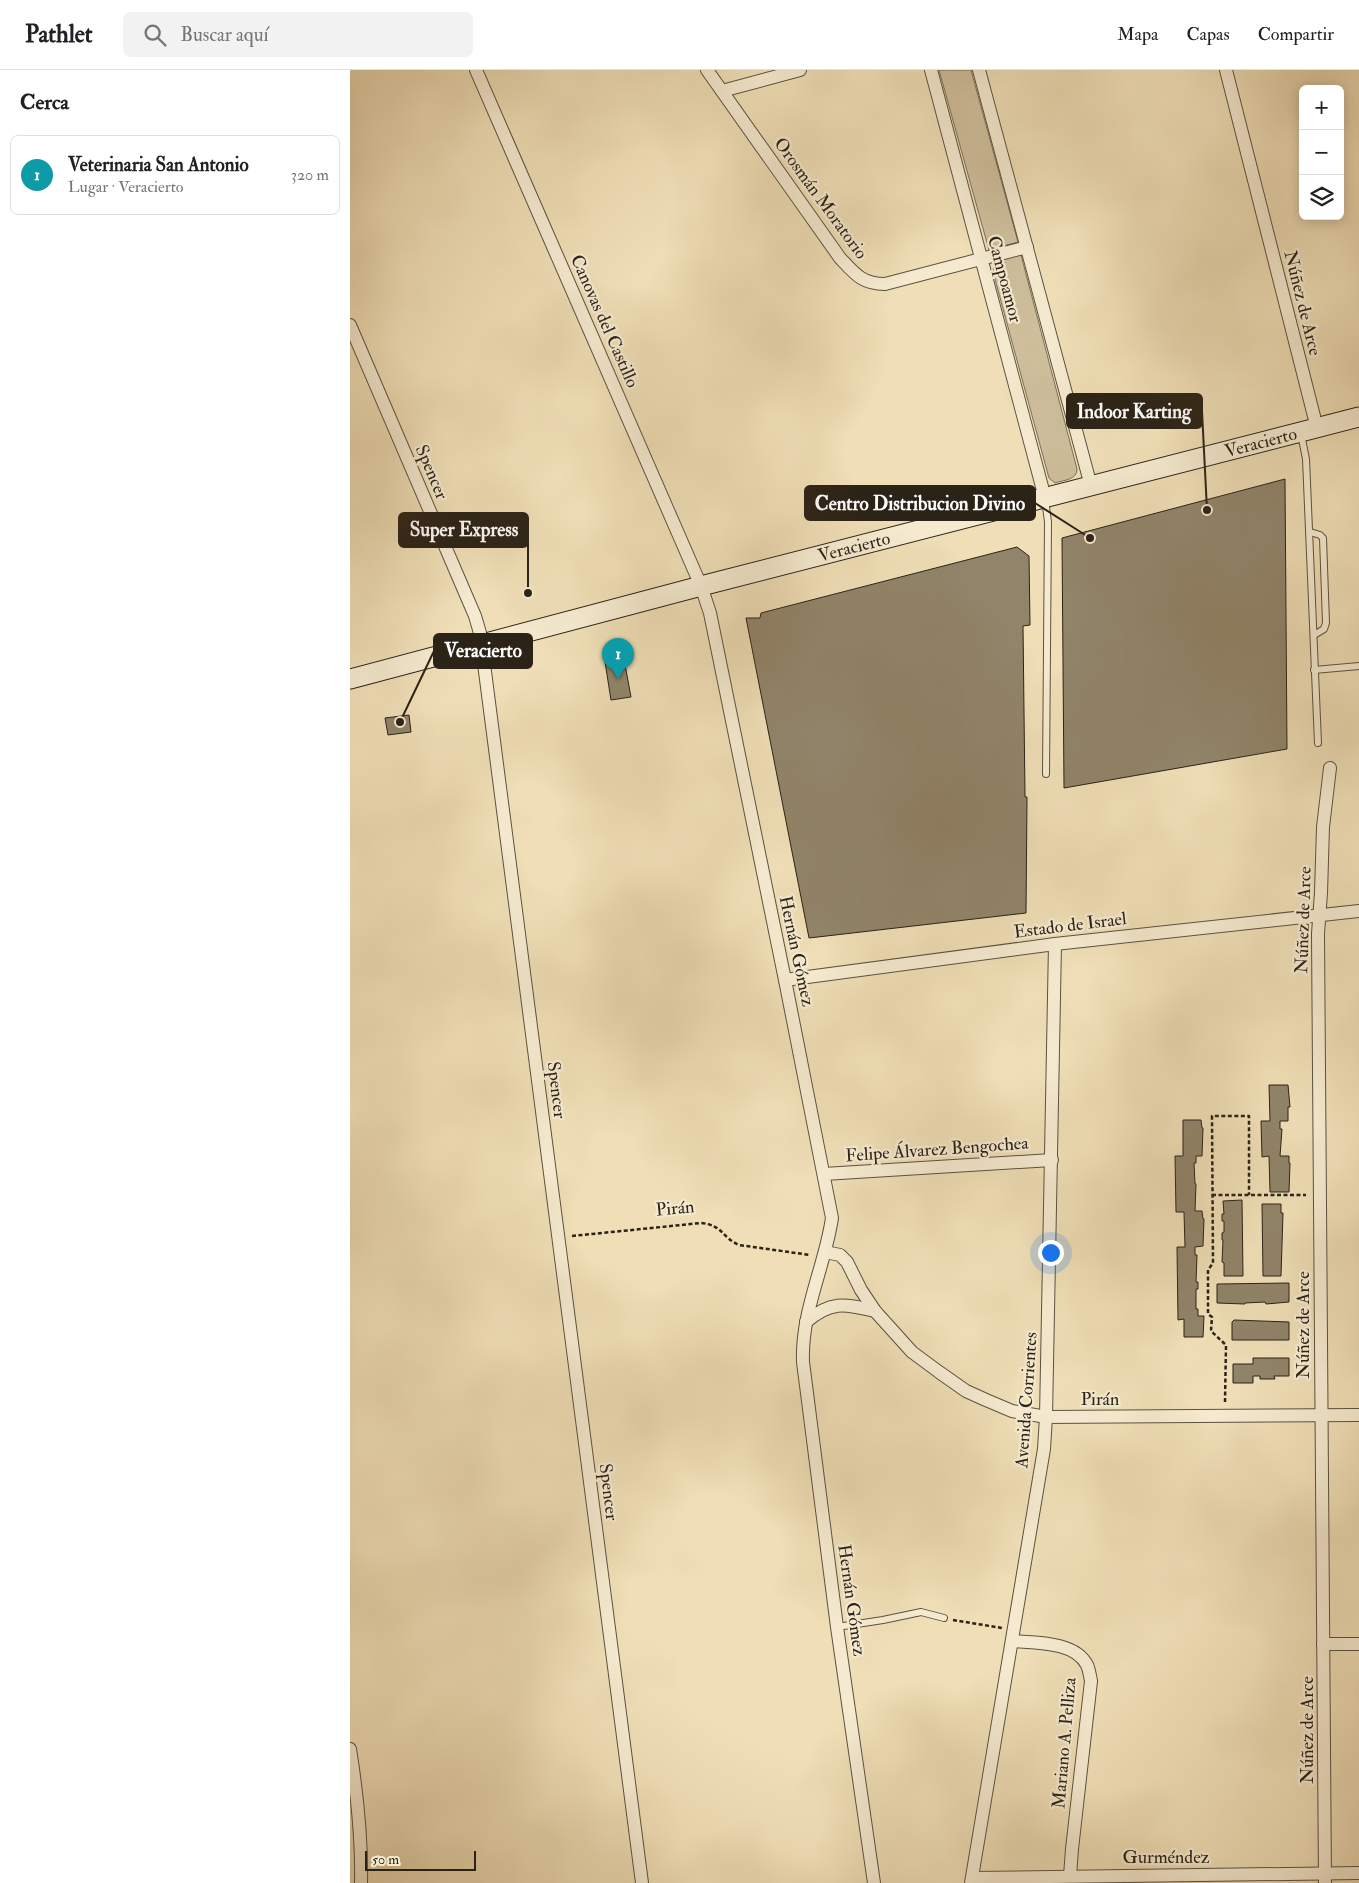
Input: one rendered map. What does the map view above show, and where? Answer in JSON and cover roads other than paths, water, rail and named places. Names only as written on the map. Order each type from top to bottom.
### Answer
[{"type":"street","name":"Canovas del Castillo","points":[[476,70],[701,586]]},
{"type":"street","name":"Orosmán Moratorio","points":[[707,70],[840,258],[860,279],[875,284],[885,284],[1027,247]]},
{"type":"street","points":[[722,91],[800,70]]},
{"type":"street","name":"Campoamor","points":[[931,70],[1045,498]]},
{"type":"street","name":"Campoamor","points":[[979,70],[1091,486]]},
{"type":"street","name":"Núñez de Arce","points":[[1226,70],[1309,430]]},
{"type":"street","name":"Spencer","points":[[350,325],[476,616],[482,644],[642,1883]]},
{"type":"street","name":"Veracierto","points":[[350,679],[701,586],[1359,417]]},
{"type":"street","name":"Hernán Gómez","points":[[701,586],[710,613],[832,1218],[802,1341],[803,1362],[874,1883]]},
{"type":"street","name":"Núñez de Arce","points":[[1325,1878],[1324,1644],[1320,1415],[1319,916],[1322,827],[1330,768]]},
{"type":"street","name":"Estado de Israel","points":[[785,980],[1055,944],[1359,911]]},
{"type":"street","name":"Avenida Corrientes","points":[[972,1880],[1044,1449],[1052,1160],[1055,944]]},
{"type":"street","name":"Felipe Álvarez Bengochea","points":[[824,1174],[1052,1160]]},
{"type":"street","name":"Pirán","points":[[825,1252],[840,1255],[847,1262],[875,1312],[912,1352],[966,1391],[1012,1411],[1046,1417],[1359,1415]]},
{"type":"street","points":[[806,1322],[815,1314],[836,1305],[848,1305],[875,1312]]},
{"type":"street","name":"Mariano A. Pelliza","points":[[1013,1635],[1067,1648],[1078,1654],[1088,1665],[1090,1681],[1070,1876]]},
{"type":"street","points":[[1324,1644],[1359,1644]]},
{"type":"street","points":[[350,1749],[361,1845],[361,1883]]},
{"type":"street","name":"Gurméndez","points":[[972,1880],[1070,1876],[1325,1878],[1359,1873]]},
{"type":"lane","points":[[1309,430],[1306,458],[1318,743]]},
{"type":"lane","points":[[1045,498],[1048,522],[1046,774]]},
{"type":"lane","points":[[1310,532],[1323,538],[1326,623],[1324,629],[1314,636]]},
{"type":"lane","points":[[1314,670],[1359,666]]},
{"type":"lane","points":[[838,1627],[920,1612],[944,1618]]},
{"type":"place","name":"Indoor Karting","points":[[1207,510]]},
{"type":"place","name":"Centro Distribucion Divino","points":[[1090,538]]},
{"type":"place","name":"Super Express","points":[[528,593]]},
{"type":"place","name":"Veterinaria San Antonio","points":[[618,679]]},
{"type":"place","name":"Veracierto","points":[[400,722]]}]
